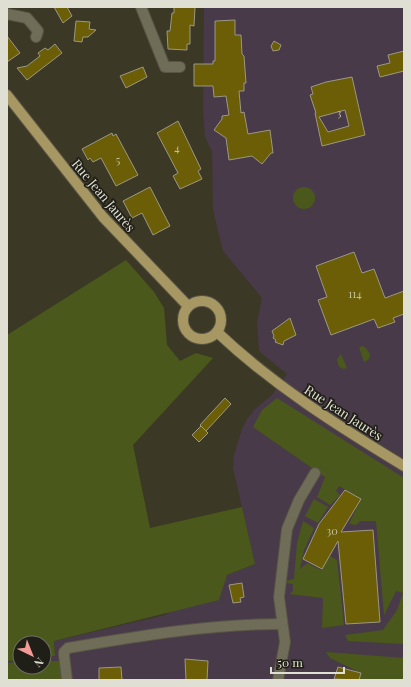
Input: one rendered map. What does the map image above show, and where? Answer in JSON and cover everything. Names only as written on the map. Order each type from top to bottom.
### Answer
[{"type":"main road","name":"Rue Jean Jaurès","points":[[7,95],[103,217],[188,306]]},
{"type":"main road","points":[[205,301],[216,306],[219,311],[221,322],[217,332],[212,336],[200,339],[189,334],[185,329],[183,317],[188,306],[193,303],[205,301]]},
{"type":"main road","name":"Rue Jean Jaurès","points":[[217,332],[256,366],[295,396],[404,466]]},
{"type":"street","points":[[141,7],[165,67],[180,67]]},
{"type":"street","points":[[7,14],[27,18],[38,31],[36,37]]},
{"type":"street","points":[[278,680],[285,642],[278,597],[287,529],[299,500],[315,473]]},
{"type":"street","points":[[67,677],[64,652],[68,648],[139,636],[231,625],[282,624]]},
{"type":"shaded area","points":[[204,7],[404,7],[404,680],[7,680],[7,661],[12,661],[12,675],[52,675],[52,656],[55,656],[54,641],[165,615],[227,575],[255,564],[233,468],[234,455],[242,429],[247,419],[255,409],[272,395],[287,374],[259,351],[257,322],[262,298],[223,251],[213,210],[212,152],[205,137],[203,111]]},
{"type":"green space","points":[[304,187],[312,190],[315,198],[312,206],[304,209],[296,206],[293,198],[296,190]]},
{"type":"green space","points":[[126,260],[154,292],[164,308],[167,345],[180,361],[196,353],[213,358],[133,445],[150,528],[242,507],[255,564],[227,575],[219,600],[54,641],[55,656],[52,656],[52,635],[12,635],[12,661],[7,661],[7,335]]},
{"type":"green space","points":[[363,346],[370,354],[369,359],[364,362],[359,347]]},
{"type":"green space","points":[[341,354],[347,368],[344,369],[339,367],[337,359]]},
{"type":"green space","points":[[277,398],[404,478],[404,644],[348,641],[345,635],[383,630],[397,610],[403,593],[396,591],[384,615],[376,521],[360,521],[356,525],[349,524],[361,499],[339,486],[336,491],[340,495],[330,505],[317,497],[325,477],[253,427],[262,410]]},
{"type":"green space","points":[[314,499],[328,507],[318,523],[305,516]]},
{"type":"green space","points":[[303,521],[314,528],[304,550],[300,569],[307,563],[321,570],[330,556],[337,560],[344,625],[322,628],[323,598],[289,594],[293,591],[293,584],[286,583],[286,581],[294,579],[297,543]]},
{"type":"green space","points":[[326,652],[404,658],[404,680],[359,680],[361,673],[330,658]]},
{"type":"green space","points":[[52,661],[61,661],[61,680],[7,679],[7,663],[12,663],[12,675],[52,675]]},
{"type":"building","points":[[54,7],[67,7],[72,16],[63,23]]},
{"type":"building","points":[[174,7],[195,7],[194,26],[190,25],[190,44],[187,44],[187,50],[168,49],[167,31],[170,31]]},
{"type":"building","points":[[235,20],[235,35],[241,35],[246,83],[244,83],[244,91],[239,91],[241,113],[244,112],[248,134],[270,130],[273,153],[271,153],[262,164],[252,156],[229,160],[226,138],[214,130],[222,119],[222,116],[229,115],[226,96],[214,97],[213,86],[194,86],[194,64],[213,64],[213,61],[215,61],[215,21]]},
{"type":"building","points":[[76,21],[90,22],[89,29],[96,30],[88,37],[83,37],[82,42],[74,41]]},
{"type":"building","points":[[7,36],[20,53],[7,62]]},
{"type":"building","points":[[274,41],[281,45],[279,50],[273,51],[271,46]]},
{"type":"building","points":[[55,44],[62,53],[27,80],[17,68],[27,66],[40,56],[38,53],[45,48],[48,50]]},
{"type":"building","points":[[404,51],[404,71],[380,77],[377,66],[390,63],[388,55]]},
{"type":"building","points":[[143,67],[147,77],[126,88],[120,76]]},
{"type":"building","points":[[352,77],[365,135],[322,146],[316,113],[310,95],[313,94],[311,87],[326,82]],"holes":[[[345,110],[349,126],[328,132],[319,117]]]},
{"type":"building","points":[[178,121],[201,169],[198,171],[202,179],[180,189],[173,176],[178,173],[157,133]]},
{"type":"building","points":[[112,133],[113,136],[116,134],[138,175],[116,186],[101,158],[93,162],[90,158],[88,160],[82,149]]},
{"type":"building","points":[[150,187],[170,226],[153,235],[142,213],[132,218],[123,201]]},
{"type":"building","points":[[354,252],[362,273],[374,269],[385,298],[404,291],[404,314],[393,318],[395,322],[378,328],[374,319],[331,335],[318,300],[327,297],[316,266]]},
{"type":"building","points":[[290,318],[296,335],[284,341],[283,345],[275,342],[276,340],[273,338],[274,336],[272,331]]},
{"type":"building","points":[[225,398],[231,404],[206,431],[200,425]]},
{"type":"building","points":[[201,426],[208,433],[199,442],[192,435]]},
{"type":"building","points":[[345,490],[361,499],[341,532],[373,530],[380,622],[346,624],[338,541],[322,569],[303,559],[319,524]]},
{"type":"building","points":[[242,583],[244,597],[240,598],[241,602],[233,603],[229,585]]},
{"type":"building","points":[[185,659],[208,661],[207,680],[186,680]]},
{"type":"building","points":[[121,667],[122,680],[99,680],[99,668]]},
{"type":"building","points":[[338,667],[361,673],[359,680],[334,679]]}]
